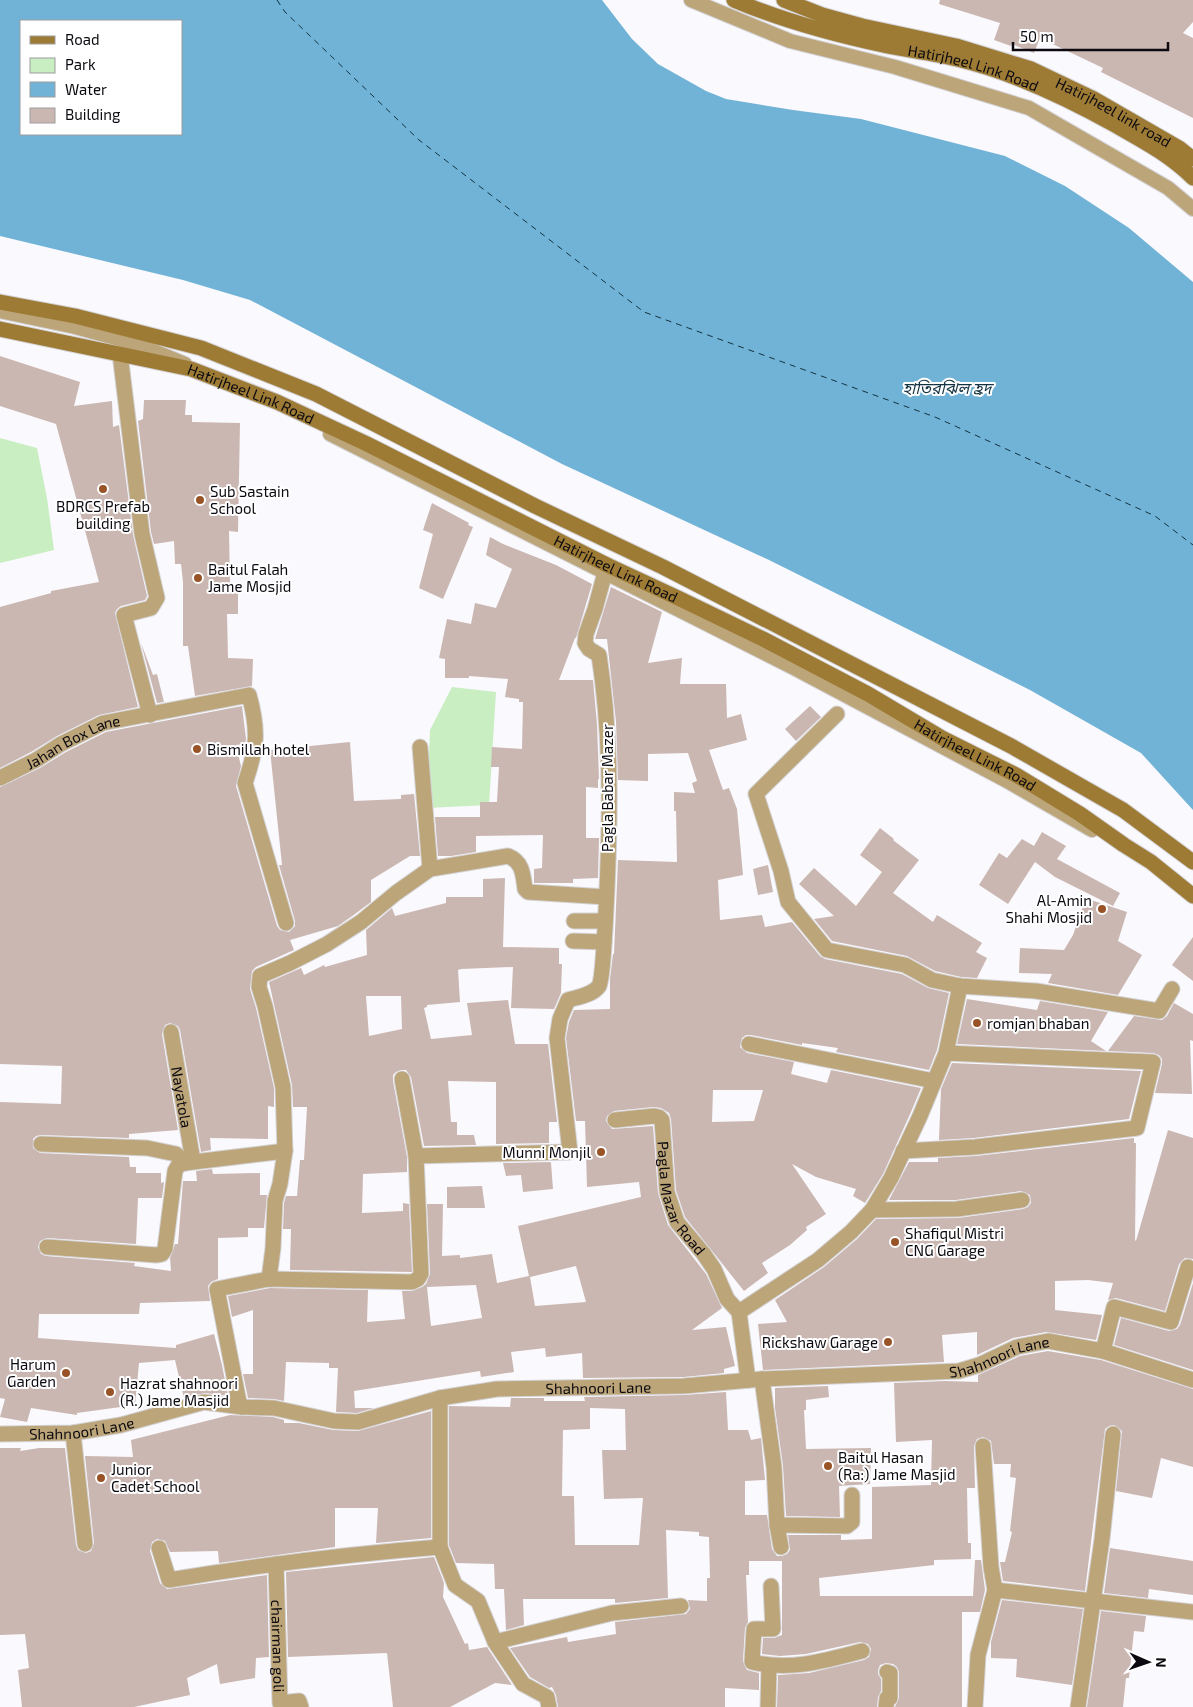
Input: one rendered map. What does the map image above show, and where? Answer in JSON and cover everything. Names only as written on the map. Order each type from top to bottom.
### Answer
[{"type":"main road","name":"Hatirjheel Link Road","points":[[734,0],[761,5],[842,36],[955,58],[1008,74],[1066,99],[1122,129],[1168,157],[1193,178]]},
{"type":"main road","name":"Hatirjheel Link Road","points":[[784,0],[822,15],[890,34],[956,46],[1004,60]]},
{"type":"main road","name":"Hatirjheel link road","points":[[1004,60],[1031,69],[1094,99],[1178,148],[1193,159]]},
{"type":"main road","points":[[0,302],[75,316],[201,348],[316,394],[535,506],[663,567],[1011,746],[1123,810],[1193,862]]},
{"type":"main road","name":"Hatirjheel Link Road","points":[[0,329],[191,369],[277,402],[367,444],[607,565],[763,639],[868,694],[942,738],[1016,775],[1080,814],[1151,862],[1193,896]]},
{"type":"street","points":[[691,0],[790,41],[895,67],[1029,108],[1168,188],[1193,209]]},
{"type":"street","points":[[0,311],[75,327],[137,344],[240,387],[508,525],[794,668],[1007,781],[1079,822],[1164,877],[1193,900]]},
{"type":"street","points":[[120,354],[142,534],[157,598],[151,608],[124,615],[150,715]]},
{"type":"street","name":"Pagla Babar Mazer","points":[[416,1156],[570,1152],[558,1038],[560,1019],[568,1000],[589,994],[600,984],[604,942],[609,805],[606,703],[599,655],[589,649],[585,643],[607,565]]},
{"type":"street","name":"Jahan Box Lane","points":[[0,778],[103,723],[249,695],[255,716],[257,739],[246,783],[286,923]]},
{"type":"street","points":[[837,714],[756,794],[781,872],[788,902],[827,950],[905,965],[932,980],[960,986],[1036,991],[1159,1011],[1172,989]]},
{"type":"street","points":[[420,747],[430,869]]},
{"type":"street","points":[[270,1278],[275,1202],[285,1151],[283,1087],[259,987],[260,976],[327,944],[361,922],[396,893],[430,869],[508,856],[520,864],[523,872],[524,890],[528,892],[606,897]]},
{"type":"street","points":[[574,921],[605,921]]},
{"type":"street","points":[[573,941],[604,942]]},
{"type":"street","points":[[780,1547],[774,1467],[738,1312],[818,1260],[851,1232],[872,1210],[891,1178],[920,1116],[946,1053],[960,986]]},
{"type":"street","name":"Nayatola","points":[[171,1032],[189,1162]]},
{"type":"street","points":[[749,1044],[934,1081]]},
{"type":"street","points":[[903,1151],[975,1147],[1137,1128],[1154,1062],[946,1053]]},
{"type":"street","points":[[242,1407],[239,1402],[217,1289],[270,1278],[412,1282],[418,1279],[421,1274],[416,1156],[402,1079]]},
{"type":"street","name":"Pagla Mazar Road","points":[[614,1120],[654,1116],[662,1120],[667,1192],[677,1222],[714,1269],[727,1299],[738,1312]]},
{"type":"street","points":[[41,1144],[147,1148],[176,1154],[189,1162]]},
{"type":"street","points":[[47,1247],[162,1254],[165,1249],[175,1171],[179,1164],[285,1151]]},
{"type":"street","points":[[872,1210],[957,1210],[1022,1200]]},
{"type":"street","points":[[1103,1351],[1114,1307],[1171,1322],[1188,1267]]},
{"type":"street","name":"Shahnoori Lane","points":[[0,1434],[73,1432],[121,1425],[204,1402],[242,1407],[274,1408],[334,1421],[358,1422],[440,1398],[497,1389],[684,1386],[755,1379],[959,1371],[980,1365],[1017,1347],[1048,1341],[1103,1351],[1193,1380]]},
{"type":"street","points":[[440,1398],[440,1547],[456,1586],[478,1601],[495,1642],[523,1684],[547,1697],[549,1707]]},
{"type":"street","points":[[73,1432],[86,1544]]},
{"type":"street","points":[[1078,1707],[1093,1602],[1113,1434]]},
{"type":"street","points":[[975,1707],[978,1655],[995,1590],[991,1567],[983,1446]]},
{"type":"street","points":[[777,1526],[847,1526],[852,1522],[852,1495]]},
{"type":"street","points":[[159,1548],[170,1580],[240,1568],[370,1552],[440,1547]]},
{"type":"street","name":"chairman goli","points":[[276,1564],[280,1703],[299,1701],[301,1707]]},
{"type":"street","points":[[770,1586],[773,1630],[754,1629],[752,1662],[769,1666],[812,1664],[862,1651]]},
{"type":"street","points":[[995,1590],[1193,1612]]},
{"type":"street","points":[[495,1642],[612,1614],[681,1606]]},
{"type":"street","points":[[768,1707],[769,1666]]},
{"type":"street","points":[[886,1707],[887,1698],[890,1698],[890,1672],[887,1672]]},
{"type":"green space","points":[[0,438],[37,448],[47,498],[54,550],[0,563]]},
{"type":"green space","points":[[452,687],[496,692],[489,805],[427,808],[430,730]]},
{"type":"water","name":"হাতিরঝিল হ্রদ","points":[[0,0],[602,0],[632,39],[658,64],[706,91],[726,99],[861,119],[1005,156],[1065,186],[1129,228],[1193,282],[1193,810],[1141,753],[1030,690],[769,560],[562,464],[250,300],[183,280],[0,236]]},
{"type":"building","points":[[940,0],[1193,0],[1193,22],[1183,33],[1193,38],[1193,118],[1101,72],[1103,68],[1040,38],[1034,53],[1012,44],[1011,46],[994,40],[1000,23],[939,4]]},
{"type":"building","points":[[0,356],[80,382],[74,406],[112,401],[113,427],[119,425],[133,535],[147,596],[145,600],[121,606],[115,613],[138,707],[99,715],[0,768],[0,607],[51,593],[51,591],[99,582],[56,424],[0,406]]},
{"type":"building","points":[[144,400],[186,400],[185,415],[192,415],[192,422],[240,423],[238,532],[229,531],[230,585],[238,585],[238,614],[227,614],[228,658],[253,659],[252,686],[195,696],[188,646],[183,646],[183,582],[181,564],[175,564],[174,541],[154,544],[151,532],[138,421],[143,419]]},
{"type":"building","points":[[432,503],[473,527],[443,599],[419,588],[433,534],[423,530]]},
{"type":"building","points":[[490,537],[556,565],[592,584],[576,638],[559,680],[593,680],[599,779],[598,788],[586,787],[586,838],[599,838],[598,878],[573,879],[573,883],[534,883],[534,869],[542,868],[543,835],[476,836],[476,852],[438,856],[435,817],[480,817],[480,802],[497,802],[499,767],[491,767],[492,747],[522,749],[523,702],[519,702],[519,699],[505,697],[508,679],[469,676],[469,678],[445,678],[445,659],[439,658],[447,619],[471,624],[475,603],[496,608],[512,569],[486,555]]},
{"type":"building","points":[[611,587],[662,612],[648,663],[682,658],[680,684],[726,684],[727,718],[741,714],[747,740],[709,750],[723,790],[729,788],[737,809],[743,875],[718,880],[720,920],[762,915],[765,927],[792,922],[820,956],[825,959],[902,974],[928,988],[949,993],[937,1050],[929,1070],[836,1052],[838,1048],[802,1043],[802,1045],[751,1035],[746,1035],[742,1038],[740,1047],[747,1053],[794,1062],[791,1074],[827,1083],[831,1070],[921,1088],[883,1174],[865,1203],[853,1196],[856,1189],[816,1177],[792,1164],[826,1214],[806,1227],[807,1230],[790,1245],[762,1263],[768,1273],[744,1291],[685,1217],[676,1190],[669,1113],[661,1108],[653,1107],[614,1111],[607,1116],[606,1121],[612,1129],[653,1126],[658,1193],[668,1225],[706,1274],[722,1308],[692,1330],[726,1327],[735,1366],[724,1369],[724,1373],[684,1377],[583,1378],[582,1353],[546,1357],[545,1348],[511,1352],[514,1372],[481,1377],[480,1371],[354,1391],[355,1408],[374,1408],[357,1413],[336,1412],[338,1368],[329,1368],[329,1363],[286,1362],[284,1401],[248,1398],[243,1374],[253,1374],[253,1310],[232,1317],[228,1296],[270,1288],[368,1290],[367,1322],[405,1319],[402,1291],[412,1291],[422,1287],[426,1284],[430,1274],[427,1204],[443,1204],[442,1256],[460,1255],[460,1258],[492,1254],[497,1283],[529,1276],[518,1226],[641,1197],[639,1182],[587,1187],[585,1121],[576,1121],[566,1038],[569,1022],[574,1010],[610,1009],[610,979],[614,954],[618,860],[677,862],[674,792],[695,793],[692,783],[697,781],[688,753],[648,754],[648,781],[618,780],[616,722],[607,639],[595,639]],"holes":[[[713,1090],[763,1090],[754,1121],[712,1122]],[[576,1266],[586,1302],[535,1306],[530,1277]],[[476,1285],[482,1318],[431,1326],[427,1287]]]},
{"type":"building","points":[[141,643],[153,675],[157,674],[164,702],[157,703]]},
{"type":"building","points":[[242,706],[246,739],[245,744],[236,745],[241,766],[236,786],[277,926],[280,930],[289,932],[295,926],[295,921],[279,865],[282,865],[270,750],[350,742],[354,801],[401,799],[401,795],[414,794],[420,856],[410,856],[371,880],[371,902],[338,926],[290,940],[294,950],[256,967],[252,971],[250,989],[274,1088],[274,1107],[268,1106],[268,1139],[210,1138],[211,1150],[201,1152],[180,1030],[178,1026],[170,1023],[165,1025],[162,1034],[178,1130],[129,1134],[129,1138],[41,1135],[33,1139],[33,1148],[40,1153],[129,1157],[130,1167],[136,1167],[136,1173],[161,1173],[161,1183],[164,1182],[162,1198],[138,1198],[136,1244],[47,1238],[40,1241],[38,1247],[41,1254],[46,1256],[135,1263],[134,1266],[171,1271],[170,1258],[175,1244],[178,1244],[183,1181],[197,1181],[196,1171],[212,1169],[213,1174],[260,1173],[260,1195],[267,1195],[264,1228],[248,1228],[248,1237],[218,1238],[218,1279],[211,1282],[208,1286],[210,1301],[140,1303],[139,1314],[39,1314],[38,1338],[176,1348],[176,1345],[214,1334],[228,1396],[205,1393],[184,1398],[175,1360],[139,1363],[135,1405],[77,1413],[77,1415],[31,1408],[27,1422],[0,1417],[5,1399],[0,1398],[0,1102],[61,1104],[62,1066],[0,1064],[0,787],[40,768],[66,752],[106,732]]},
{"type":"building","points":[[810,706],[821,717],[796,741],[785,729]]},
{"type":"building","points":[[880,828],[919,860],[893,893],[933,922],[937,915],[982,943],[976,952],[987,958],[977,978],[961,977],[935,971],[907,956],[832,941],[814,919],[834,916],[799,884],[814,868],[856,906],[882,872],[860,855]]},
{"type":"building","points":[[1042,832],[1066,846],[1057,859],[1120,893],[1113,906],[1055,877],[1035,862],[1008,904],[979,885],[999,853],[1007,858],[1022,839],[1034,846]]},
{"type":"building","points":[[768,865],[773,892],[758,895],[753,869]]},
{"type":"building","points":[[505,878],[503,947],[559,948],[559,964],[562,964],[561,993],[554,1009],[511,1008],[513,967],[458,970],[460,1002],[427,1005],[424,1008],[431,1039],[472,1035],[467,1003],[508,1000],[515,1044],[548,1044],[557,1122],[549,1122],[549,1143],[496,1144],[496,1082],[448,1081],[451,1122],[457,1122],[457,1135],[474,1135],[476,1145],[424,1146],[411,1077],[406,1070],[396,1072],[393,1075],[393,1081],[407,1157],[407,1172],[363,1174],[362,1213],[403,1211],[403,1203],[409,1204],[412,1272],[290,1270],[291,1229],[283,1229],[284,1203],[286,1196],[297,1196],[300,1160],[304,1160],[307,1107],[293,1107],[292,1085],[269,982],[301,968],[304,975],[324,965],[325,967],[367,955],[366,930],[392,908],[395,916],[446,903],[446,897],[483,897],[483,879]],"holes":[[[366,996],[401,996],[402,1029],[369,1036]]]},
{"type":"building","points":[[1088,899],[1127,912],[1118,941],[1142,955],[1118,995],[1048,983],[1052,974],[1019,973],[1020,948],[1064,950],[1073,935],[1082,909]]},
{"type":"building","points":[[1193,937],[1193,981],[1172,965]]},
{"type":"building","points":[[967,999],[1037,1010],[1040,1001],[1108,1012],[1091,1041],[1106,1051],[957,1044]]},
{"type":"building","points":[[1174,1003],[1193,1014],[1193,1041],[1190,1040],[1192,1094],[1155,1093],[1162,1064],[1162,1059],[1159,1055],[1153,1053],[1108,1051],[1134,1016],[1162,1020],[1167,1016]]},
{"type":"building","points":[[952,1063],[1141,1071],[1129,1119],[974,1138],[939,1140],[941,1089]]},
{"type":"building","points":[[1168,1130],[1193,1138],[1193,1259],[1185,1258],[1179,1264],[1165,1311],[1116,1298],[1108,1300],[1113,1283],[1088,1280],[1055,1281],[1055,1310],[1102,1315],[1096,1340],[1046,1332],[1013,1338],[977,1355],[977,1332],[942,1335],[944,1362],[763,1370],[758,1324],[787,1322],[775,1300],[824,1267],[857,1239],[876,1219],[958,1218],[1023,1209],[1031,1203],[1030,1195],[1021,1191],[956,1200],[889,1200],[909,1162],[938,1162],[938,1158],[976,1156],[1134,1138],[1134,1143],[1136,1143],[1136,1241]]},
{"type":"building","points":[[550,1162],[553,1189],[523,1192],[521,1175],[506,1176],[503,1163]]},
{"type":"building","points":[[482,1186],[485,1208],[447,1208],[447,1187]]},
{"type":"building","points":[[1193,1283],[1193,1370],[1114,1345],[1121,1318],[1169,1331],[1177,1329],[1180,1325]]},
{"type":"building","points":[[1048,1351],[1101,1360],[1193,1389],[1193,1467],[1161,1458],[1152,1498],[1116,1491],[1122,1431],[1114,1425],[1109,1426],[1105,1429],[1085,1591],[1003,1581],[1000,1562],[1005,1562],[1012,1532],[1010,1531],[1016,1478],[1010,1477],[1011,1464],[994,1464],[991,1441],[983,1437],[977,1439],[974,1446],[975,1488],[967,1488],[968,1543],[971,1543],[971,1559],[934,1560],[934,1565],[819,1578],[820,1596],[973,1596],[975,1560],[981,1560],[985,1590],[980,1612],[962,1612],[962,1707],[895,1707],[899,1698],[899,1672],[893,1664],[886,1663],[880,1665],[878,1670],[881,1679],[881,1691],[877,1707],[777,1707],[778,1675],[809,1673],[864,1660],[869,1657],[871,1649],[868,1644],[860,1642],[806,1654],[780,1656],[762,1654],[763,1638],[774,1638],[782,1635],[782,1561],[749,1561],[749,1575],[746,1575],[748,1622],[745,1628],[743,1661],[747,1670],[759,1673],[759,1690],[725,1688],[725,1707],[558,1707],[556,1695],[552,1687],[549,1688],[530,1677],[510,1648],[567,1637],[568,1642],[616,1634],[615,1622],[686,1614],[690,1609],[688,1600],[707,1601],[707,1578],[710,1578],[709,1537],[699,1536],[699,1532],[666,1530],[668,1598],[615,1603],[615,1599],[523,1599],[524,1625],[506,1630],[504,1589],[495,1589],[494,1564],[456,1563],[449,1545],[449,1406],[510,1407],[511,1398],[544,1398],[544,1401],[585,1401],[584,1397],[684,1395],[726,1392],[728,1430],[748,1430],[751,1440],[761,1438],[765,1480],[745,1481],[745,1515],[767,1515],[772,1549],[777,1556],[782,1556],[790,1550],[788,1535],[841,1535],[841,1540],[872,1539],[872,1487],[931,1485],[932,1440],[896,1442],[894,1383],[978,1382],[978,1375],[1020,1356]],"holes":[[[590,1408],[625,1409],[626,1450],[602,1450],[604,1499],[643,1498],[639,1545],[575,1545],[574,1496],[562,1496],[563,1430],[590,1429]]]},
{"type":"building","points":[[828,1386],[829,1397],[806,1400],[806,1410],[804,1410],[806,1449],[871,1448],[870,1484],[839,1486],[840,1517],[786,1516],[783,1466],[775,1408],[775,1388]]},
{"type":"building","points":[[431,1411],[431,1538],[376,1543],[378,1508],[335,1508],[335,1547],[219,1563],[218,1551],[170,1552],[165,1541],[157,1539],[152,1542],[150,1551],[160,1583],[167,1589],[267,1575],[269,1657],[256,1658],[255,1678],[220,1684],[217,1664],[187,1678],[190,1695],[134,1707],[22,1707],[18,1670],[29,1668],[25,1634],[0,1635],[0,1448],[21,1448],[20,1451],[39,1448],[65,1448],[76,1545],[78,1550],[86,1553],[91,1551],[94,1543],[85,1456],[133,1457],[131,1440],[230,1415],[273,1417],[284,1420],[284,1423],[299,1423],[333,1430],[358,1431]]},
{"type":"building","points":[[1110,1548],[1193,1561],[1193,1595],[1149,1589],[1148,1598],[1104,1593]]},
{"type":"building","points":[[434,1557],[444,1583],[443,1597],[465,1644],[468,1643],[469,1650],[487,1647],[512,1685],[495,1683],[450,1707],[393,1707],[387,1653],[288,1657],[286,1572]]},
{"type":"building","points":[[1002,1600],[1083,1609],[1072,1685],[1016,1677],[1017,1659],[991,1658],[991,1642]]},
{"type":"building","points":[[1101,1611],[1146,1616],[1144,1632],[1134,1631],[1129,1678],[1126,1678],[1123,1707],[1087,1707]]},
{"type":"ferry route","points":[[277,0],[285,12],[419,140],[644,312],[935,417],[1155,516],[1193,545]]},
{"type":"place","name":"BDRCS Prefab building","points":[[103,489]]},
{"type":"place","name":"Sub Sastain School","points":[[200,500]]},
{"type":"place","name":"Baitul Falah Jame Mosjid","points":[[198,578]]},
{"type":"place","name":"Bismillah hotel","points":[[197,749]]},
{"type":"place","name":"Al-Amin Shahi Mosjid","points":[[1102,909]]},
{"type":"place","name":"romjan bhaban","points":[[977,1023]]},
{"type":"place","name":"Munni Monjil","points":[[601,1152]]},
{"type":"place","name":"Shafiqul Mistri CNG Garage","points":[[895,1242]]},
{"type":"place","name":"Rickshaw Garage","points":[[888,1342]]},
{"type":"place","name":"Harum Garden","points":[[66,1373]]},
{"type":"place","name":"Hazrat shahnoori (R.) Jame Masjid","points":[[110,1392]]},
{"type":"place","name":"Baitul Hasan (Ra:) Jame Masjid","points":[[828,1466]]},
{"type":"place","name":"Junior Cadet School","points":[[101,1478]]}]
